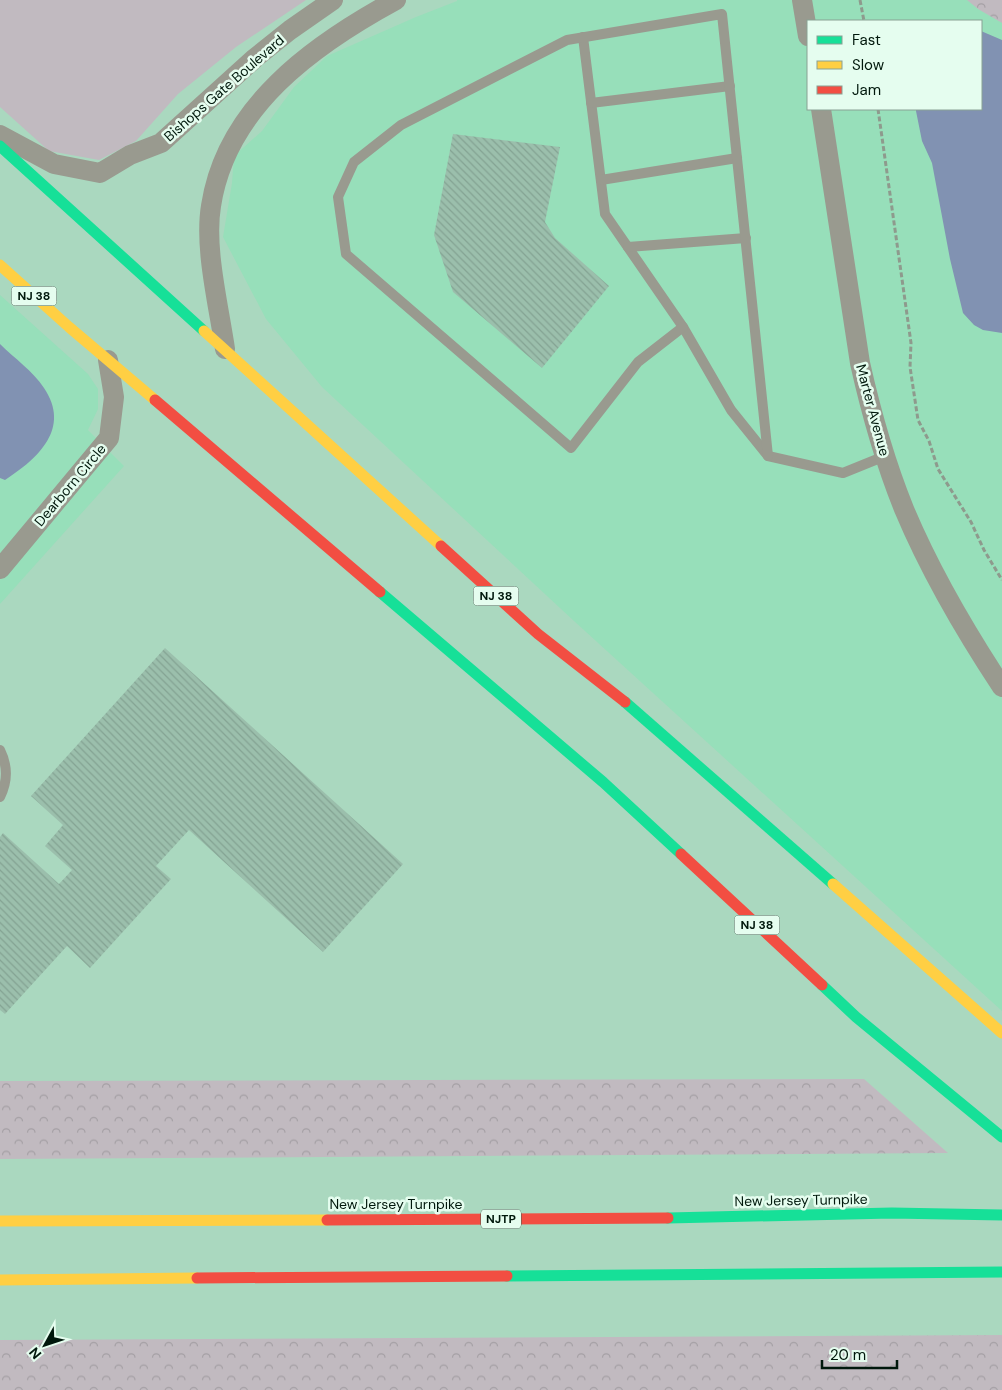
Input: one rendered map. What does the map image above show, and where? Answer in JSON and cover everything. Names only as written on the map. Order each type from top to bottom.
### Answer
[{"type":"highway","name":"NJ 38","points":[[0,146],[538,634],[638,712],[1002,1033]]},
{"type":"highway","name":"NJ 38","points":[[0,265],[69,327],[603,782],[856,1017],[1002,1137]]},
{"type":"highway","name":"New Jersey Turnpike","points":[[0,1222],[1002,1214]]},
{"type":"highway","points":[[0,1280],[1002,1272]]},
{"type":"street","name":"Bishops Gate Boulevard","points":[[0,135],[54,164],[100,172],[130,155],[162,143],[255,58],[290,30],[333,0]]},
{"type":"street","points":[[225,349],[210,250],[210,207],[221,167],[240,130],[264,96],[295,66],[333,37],[396,0]]},
{"type":"street","points":[[802,0],[807,31]]},
{"type":"street","name":"Marter Avenue","points":[[821,110],[860,363],[868,399],[885,456],[904,509],[922,548],[964,625],[1002,686]]},
{"type":"street","name":"Dearborn Circle","points":[[0,569],[109,438],[114,397],[108,360]]},
{"type":"lane","points":[[683,327],[638,362],[571,448],[346,254],[338,197],[354,162],[401,125],[567,40],[722,14],[768,456]]},
{"type":"lane","points":[[583,37],[605,214],[683,327],[731,410],[768,456],[843,473],[885,456]]},
{"type":"lane","points":[[591,103],[730,86]]},
{"type":"lane","points":[[601,180],[737,158]]},
{"type":"lane","points":[[628,247],[746,238]]},
{"type":"lane","points":[[0,750],[5,759],[7,774],[0,797]]},
{"type":"path","points":[[860,0],[864,20]]},
{"type":"path","points":[[878,110],[911,344],[910,367],[918,420],[929,441],[938,469],[971,522],[984,550],[1002,580]]},
{"type":"shaded area","points":[[457,0],[1002,0],[1002,1011],[574,621],[322,387],[266,319],[223,237],[232,183],[234,156],[262,131],[294,87],[327,56]]},
{"type":"shaded area","points":[[0,295],[88,374],[98,389],[98,409],[88,430],[124,466],[0,604]]},
{"type":"green space","points":[[0,0],[306,0],[236,47],[178,94],[136,141],[99,160],[49,151],[0,107]]},
{"type":"green space","points":[[967,0],[1002,0],[1002,23],[978,9]]},
{"type":"green space","points":[[864,1079],[948,1153],[0,1159],[0,1081]]},
{"type":"green space","points":[[1002,1335],[1002,1390],[0,1390],[0,1340]]},
{"type":"water","points":[[982,31],[1002,40],[1002,333],[983,330],[974,325],[963,313],[950,259],[932,163],[922,141],[916,111],[982,110]]},
{"type":"water","points":[[0,344],[40,382],[51,403],[54,416],[52,429],[47,441],[39,452],[5,480],[0,478]]},
{"type":"building","points":[[453,134],[560,147],[545,222],[555,238],[609,286],[542,368],[453,292],[434,235]]},
{"type":"building","points":[[165,648],[403,864],[323,952],[189,830],[156,866],[171,879],[90,968],[67,946],[5,1014],[0,1010],[0,837],[3,833],[59,884],[72,870],[45,846],[63,825],[31,796]]},
{"type":"traffic: fast","points":[[0,146],[204,331]]},
{"type":"traffic: fast","points":[[380,592],[603,782],[681,854]]},
{"type":"traffic: fast","points":[[625,702],[833,884]]},
{"type":"traffic: fast","points":[[822,985],[856,1017],[1002,1137]]},
{"type":"traffic: fast","points":[[668,1218],[892,1213],[1002,1215]]},
{"type":"traffic: fast","points":[[507,1276],[1002,1272]]},
{"type":"traffic: slow","points":[[0,265],[155,400]]},
{"type":"traffic: slow","points":[[204,331],[441,546]]},
{"type":"traffic: slow","points":[[833,884],[1002,1033]]},
{"type":"traffic: slow","points":[[0,1221],[327,1220]]},
{"type":"traffic: slow","points":[[0,1280],[197,1278]]},
{"type":"traffic: jam","points":[[155,400],[380,592]]},
{"type":"traffic: jam","points":[[441,546],[538,634],[625,702]]},
{"type":"traffic: jam","points":[[681,854],[822,985]]},
{"type":"traffic: jam","points":[[327,1220],[668,1218]]},
{"type":"traffic: jam","points":[[197,1278],[507,1276]]}]
